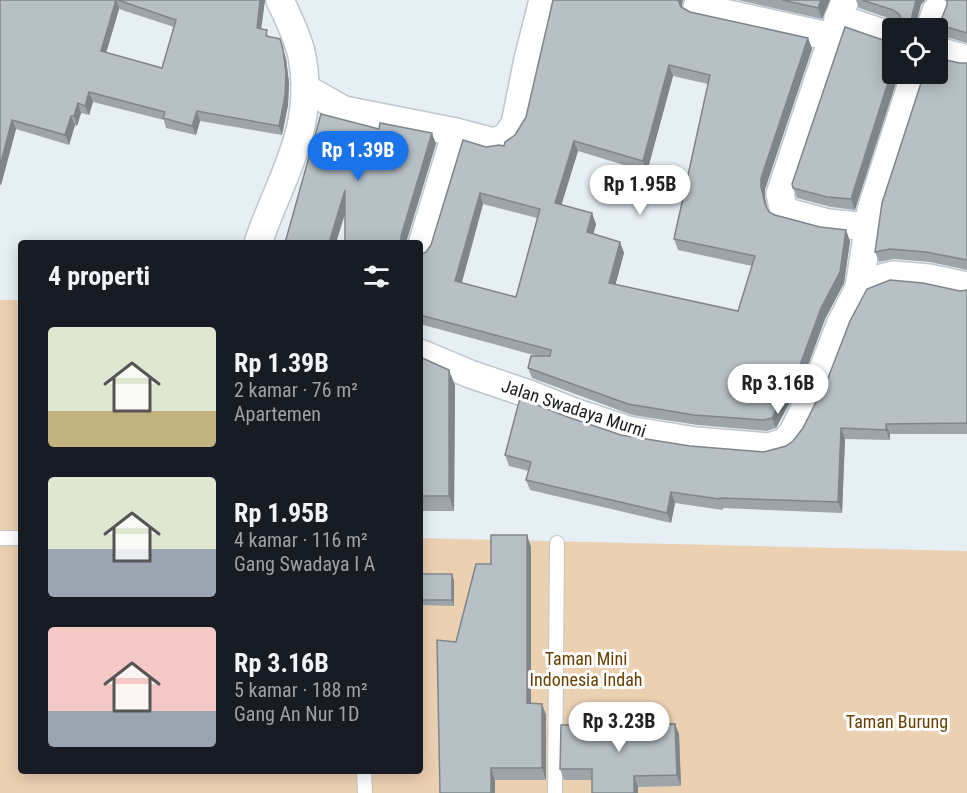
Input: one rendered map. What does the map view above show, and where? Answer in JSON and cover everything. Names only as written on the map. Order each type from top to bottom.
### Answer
[{"type":"street","points":[[259,240],[293,158],[304,120],[305,88],[302,55],[280,0]]},
{"type":"street","points":[[305,88],[344,110],[456,132],[494,142],[506,137],[515,124],[543,0]]},
{"type":"street","points":[[700,0],[697,7],[838,18],[882,33]]},
{"type":"street","points":[[838,18],[780,194],[784,211],[828,223],[869,227]]},
{"type":"street","points":[[948,54],[967,59]]},
{"type":"street","points":[[859,288],[871,210],[912,84]]},
{"type":"street","points":[[423,241],[456,132]]},
{"type":"street","points":[[859,288],[874,280],[893,275],[928,278],[967,286]]},
{"type":"street","name":"Jalan Swadaya Murni","points":[[423,354],[470,374],[627,429],[696,441],[769,447],[785,442],[793,432],[818,382],[840,325],[859,288]]},
{"type":"lane","points":[[0,538],[18,538]]},
{"type":"lane","points":[[555,793],[557,543]]},
{"type":"lane","points":[[364,774],[365,793]]},
{"type":"green space","name":"Taman Mini Indonesia Indah","points":[[0,300],[18,300],[18,774],[423,774],[423,538],[967,551],[967,793],[0,793]]},
{"type":"building","points":[[0,0],[116,0],[101,51],[162,68],[176,20],[118,0],[260,0],[257,28],[267,30],[266,36],[280,39],[283,49],[286,74],[285,96],[279,126],[197,111],[192,126],[163,118],[165,112],[89,92],[85,106],[78,103],[65,135],[12,120],[0,166]]},
{"type":"building","points":[[553,0],[678,0],[681,7],[690,12],[808,38],[761,178],[761,187],[769,212],[820,227],[846,230],[840,272],[821,308],[800,365],[772,418],[763,420],[694,415],[628,404],[528,368],[531,356],[550,356],[551,350],[423,316],[423,254],[431,245],[463,140],[486,147],[504,146],[505,142],[515,135],[526,117]],"holes":[[[669,65],[710,75],[674,239],[755,256],[738,311],[609,283],[620,242],[587,232],[592,213],[555,203],[574,141],[643,161]],[[480,193],[540,209],[516,297],[455,281]]]},
{"type":"building","points":[[782,0],[821,0],[818,8]]},
{"type":"building","points":[[862,0],[916,0],[912,18],[901,18],[893,10]]},
{"type":"building","points":[[947,0],[967,0],[967,33],[948,28],[948,18],[942,18]]},
{"type":"building","points":[[845,27],[882,40],[882,84],[888,84],[851,199],[827,197],[793,188],[792,184]]},
{"type":"building","points":[[948,60],[967,63],[967,260],[926,252],[890,249],[875,252],[882,203],[921,84],[948,84]]},
{"type":"building","points":[[321,114],[379,129],[380,123],[432,133],[401,240],[345,240],[345,190],[330,240],[286,240]]},
{"type":"building","points":[[890,280],[923,283],[960,291],[967,290],[967,423],[886,424],[886,430],[841,428],[838,502],[719,499],[671,492],[667,513],[526,480],[531,462],[505,455],[520,398],[621,435],[690,446],[764,452],[786,446],[803,428],[828,378],[850,321],[867,289]]},
{"type":"building","points":[[423,358],[449,370],[449,496],[423,496]]},
{"type":"building","points":[[491,535],[527,535],[527,703],[542,704],[542,768],[491,768],[491,793],[440,793],[437,640],[456,642],[476,564],[491,564]]},
{"type":"building","points":[[423,574],[452,574],[452,600],[423,600]]},
{"type":"building","points":[[675,724],[677,775],[634,776],[634,793],[592,793],[592,769],[560,769],[561,725]]},
{"type":"park label","name":"Taman Burung","points":[[897,721]]}]
